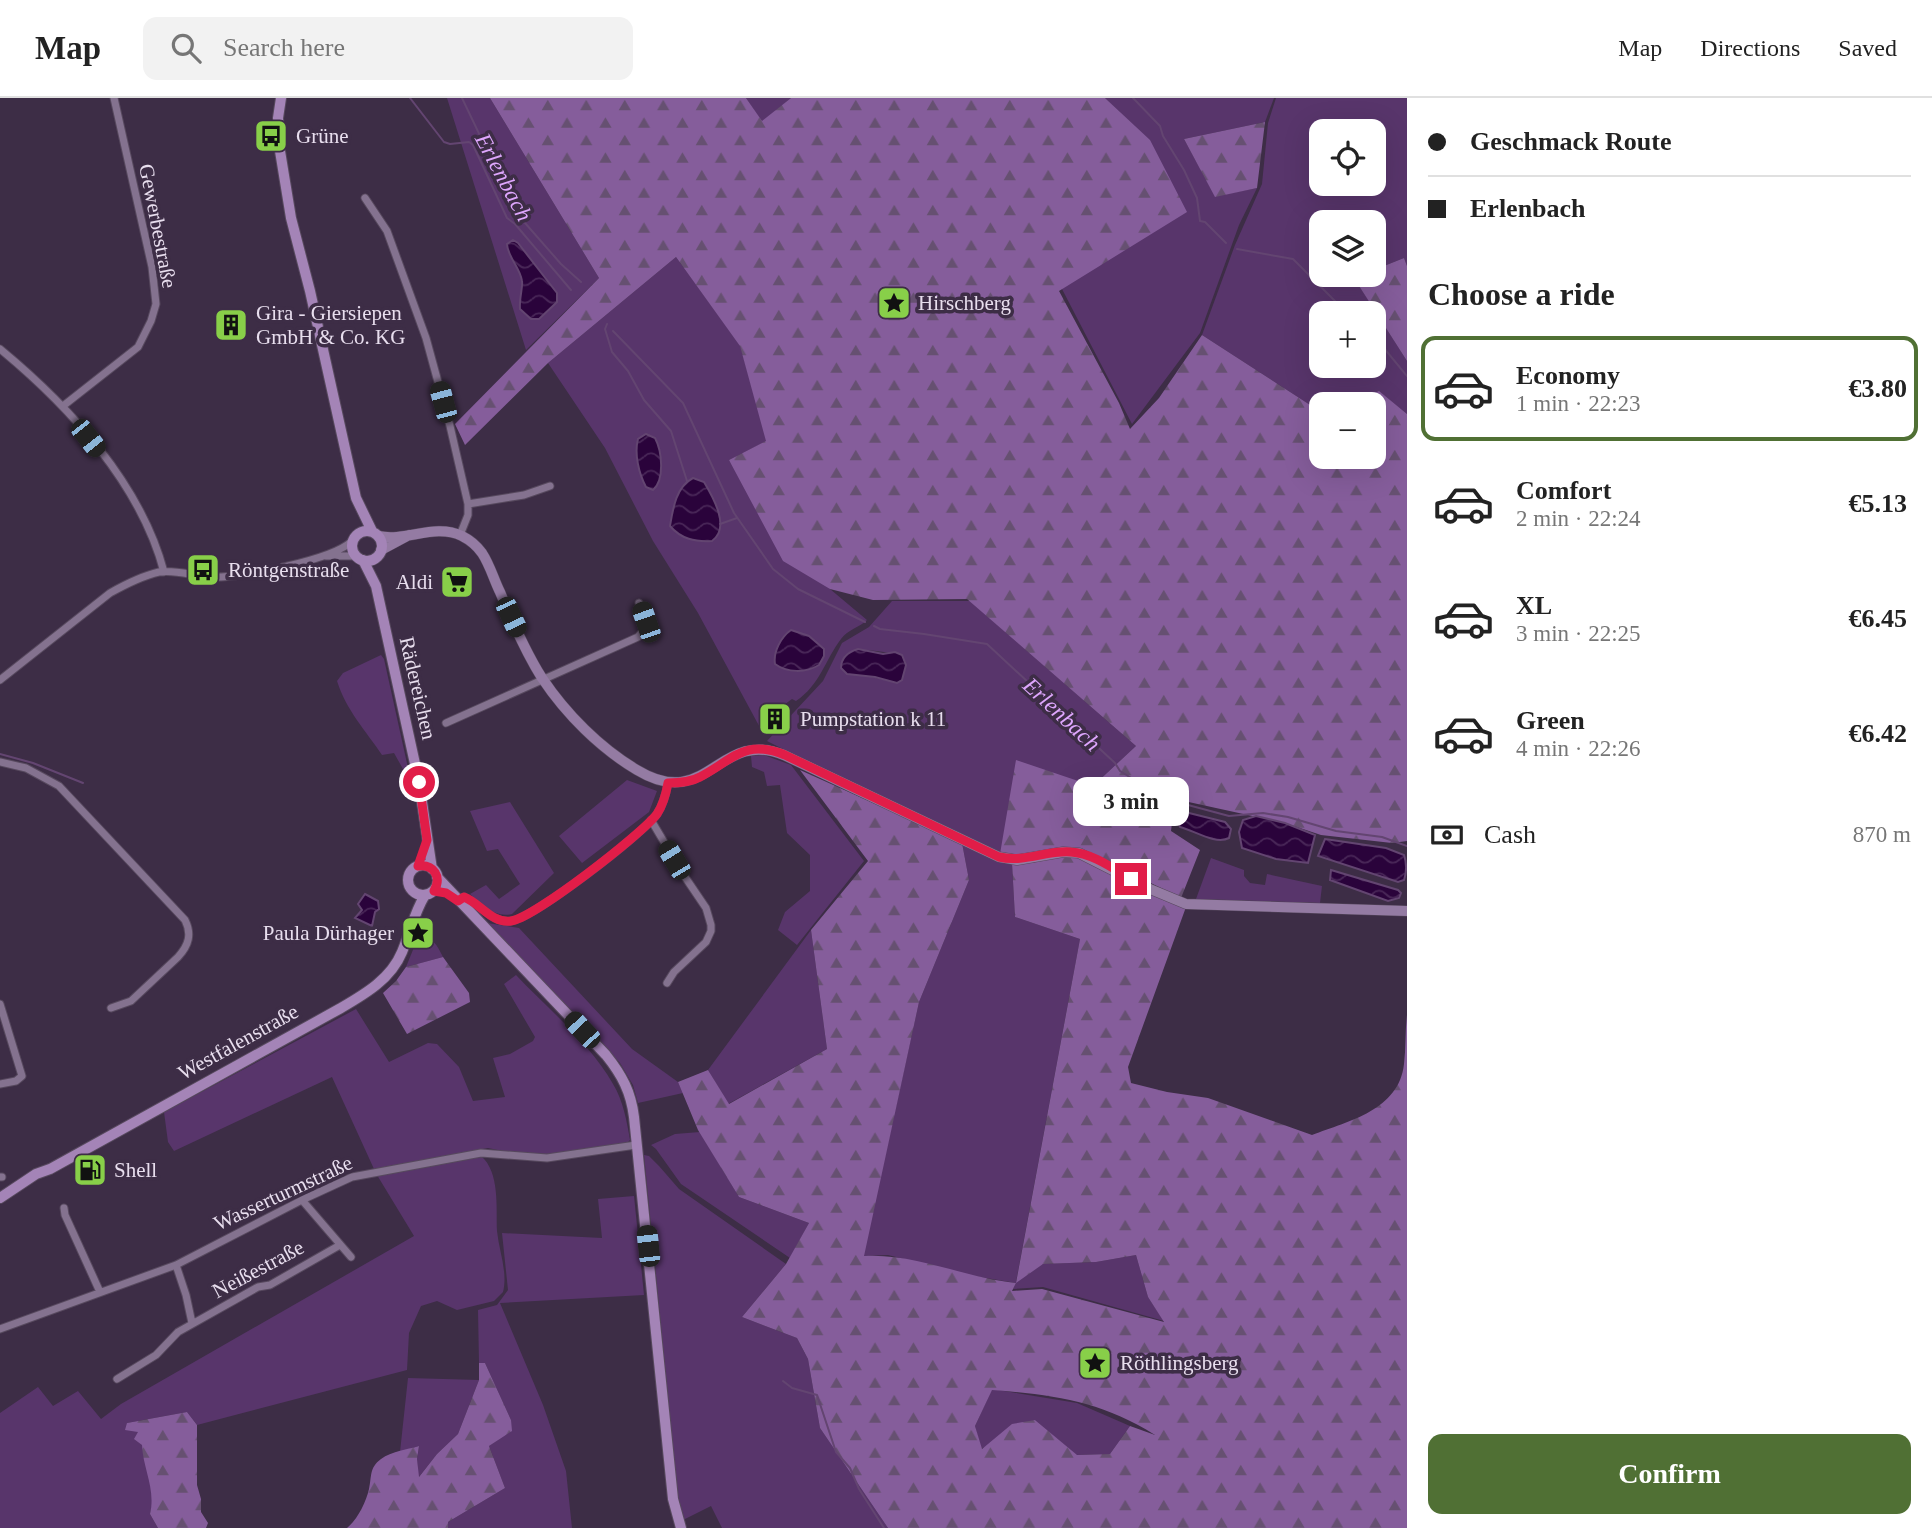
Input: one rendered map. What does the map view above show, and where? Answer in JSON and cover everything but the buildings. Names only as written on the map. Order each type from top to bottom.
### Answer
[{"type":"main road","points":[[272,98],[278,118],[286,196],[356,498],[351,549],[359,558],[370,561],[379,553],[375,533],[356,498]]},
{"type":"main road","points":[[278,118],[281,98]]},
{"type":"main road","points":[[354,537],[362,531],[375,533]]},
{"type":"main road","name":"Rädereichen","points":[[379,553],[376,586],[419,782],[427,840],[435,873]]},
{"type":"main road","name":"Rädereichen","points":[[359,558],[376,586]]},
{"type":"main road","name":"Rädereichen","points":[[418,866],[427,840]]},
{"type":"main road","points":[[457,899],[443,891],[412,892],[407,883],[408,876],[418,866],[425,865],[435,873],[619,1072],[631,1097],[673,1499],[681,1528]]},
{"type":"main road","points":[[430,893],[438,884],[435,873]]},
{"type":"main road","name":"Westfalenstraße","points":[[412,892],[413,919]]},
{"type":"main road","name":"Westfalenstraße","points":[[0,1198],[36,1174],[50,1169],[360,996],[384,979],[397,963],[413,919],[430,893]]},
{"type":"main road","name":"Westfalenstraße","points":[[0,1205],[39,1180],[50,1169]]},
{"type":"street","name":"Gewerbestraße","points":[[63,406],[138,346],[151,321],[156,304],[152,267],[114,98]]},
{"type":"street","points":[[365,198],[387,231],[426,338],[468,504],[468,515],[460,535]]},
{"type":"street","points":[[0,349],[63,406],[105,458],[140,510],[159,551],[164,572]]},
{"type":"street","points":[[468,504],[524,495],[550,486]]},
{"type":"street","points":[[375,533],[409,535],[436,530],[460,535],[473,544],[485,559],[524,645],[543,679],[570,714],[603,745],[637,770],[668,783],[693,780],[736,754],[761,749],[785,755],[999,857],[1017,860],[1063,852],[1079,853],[1186,904],[1407,911]]},
{"type":"street","points":[[379,553],[409,535]]},
{"type":"street","points":[[325,556],[354,537]]},
{"type":"street","points":[[0,680],[110,593],[130,582],[164,572],[233,577],[325,556],[359,558]]},
{"type":"street","points":[[446,723],[642,635],[646,622],[639,603]]},
{"type":"street","points":[[0,762],[26,768],[59,786],[185,919],[190,938],[185,949],[131,1001],[111,1008]]},
{"type":"street","points":[[457,899],[464,897],[472,900],[496,918],[510,921],[515,919],[605,861],[651,820],[663,802],[668,783]]},
{"type":"street","points":[[651,820],[706,908],[711,925],[706,942],[674,972],[667,983]]},
{"type":"street","points":[[0,1004],[22,1076],[16,1081],[0,1084]]},
{"type":"street","name":"Wasserturmstraße","points":[[0,1329],[176,1265],[352,1177],[481,1153],[547,1158],[636,1145]]},
{"type":"street","points":[[302,1200],[351,1257]]},
{"type":"street","points":[[64,1208],[100,1293]]},
{"type":"street","name":"Neißestraße","points":[[117,1379],[156,1355],[170,1337],[192,1323],[258,1287],[270,1285],[340,1245]]},
{"type":"street","name":"Neißestraße","points":[[176,1265],[192,1323]]},
{"type":"shaded area","points":[[447,98],[490,98],[599,278],[526,350]]},
{"type":"shaded area","points":[[746,98],[791,98],[762,122]]},
{"type":"shaded area","points":[[1105,98],[1274,98],[1265,122],[1184,139],[1215,196],[1257,188],[1239,225],[1200,333],[1132,424],[1062,289],[1150,141]]},
{"type":"shaded area","points":[[1276,98],[1407,98],[1407,266],[1404,258],[1386,265],[1386,210],[1309,210],[1309,287],[1360,287],[1369,301],[1309,301],[1309,378],[1386,378],[1386,328],[1407,361],[1407,414],[1386,398],[1386,392],[1309,392],[1309,404],[1202,335],[1235,245],[1262,184],[1268,123]]},
{"type":"shaded area","points":[[676,257],[740,345],[767,441],[729,460],[830,589],[867,620],[844,636],[817,680],[804,695],[796,701],[792,699],[777,710],[781,717],[764,735],[698,613],[653,541],[605,448],[548,363]],"holes":[[[704,482],[718,513],[670,526],[676,500],[683,485]]]},
{"type":"shaded area","points":[[892,601],[970,601],[1136,746],[1093,786],[1000,854],[767,741],[823,681],[842,643],[869,627]],"holes":[[[868,650],[892,653],[906,662],[900,682],[852,675],[841,663],[845,655]]]},
{"type":"shaded area","points":[[381,655],[408,768],[403,769],[394,753],[382,755],[351,711],[337,681],[343,673]]},
{"type":"shaded area","points":[[764,755],[791,765],[864,861],[797,945],[778,930],[785,912],[810,891],[810,855],[787,833],[780,785],[767,786],[764,772],[752,767],[751,756]]},
{"type":"shaded area","points":[[627,780],[657,791],[649,812],[582,863],[559,836]]},
{"type":"shaded area","points":[[510,802],[554,873],[512,914],[506,915],[489,910],[470,894],[486,885],[499,899],[520,884],[498,849],[487,851],[470,811]]},
{"type":"shaded area","points":[[962,843],[1012,863],[1015,917],[1080,939],[1016,1282],[1042,1264],[1096,1262],[1136,1255],[1148,1297],[1164,1321],[1043,1287],[1013,1289],[1016,1283],[968,1275],[888,1255],[863,1256],[919,1002],[969,880]]},
{"type":"shaded area","points":[[1211,858],[1244,870],[1244,876],[1250,883],[1265,885],[1267,874],[1322,886],[1320,903],[1196,899]]},
{"type":"shaded area","points":[[487,923],[519,928],[632,1049],[678,1082],[683,1093],[638,1103],[633,1085],[620,1063]]},
{"type":"shaded area","points":[[811,930],[827,1049],[728,1104],[708,1070]]},
{"type":"shaded area","points":[[419,935],[434,942],[443,957],[406,967]]},
{"type":"shaded area","points":[[516,975],[581,1040],[604,1069],[622,1104],[630,1140],[627,1143],[551,1155],[522,1155],[488,1148],[374,1169],[332,1077],[174,1151],[168,1142],[164,1112],[356,1009],[389,1062],[428,1043],[437,1044],[459,1067],[473,1101],[505,1097],[493,1058],[510,1054],[533,1041],[535,1037],[504,984]]},
{"type":"shaded area","points":[[700,1132],[739,1197],[809,1223],[790,1258],[681,1184],[651,1145],[675,1134]]},
{"type":"shaded area","points":[[644,1155],[649,1156],[679,1189],[786,1264],[742,1317],[797,1338],[808,1359],[820,1428],[888,1528],[722,1528],[711,1506],[683,1520],[678,1497]]},
{"type":"shaded area","points":[[481,1156],[494,1181],[497,1231],[503,1262],[503,1292],[494,1301],[457,1310],[437,1301],[421,1306],[409,1333],[407,1370],[197,1425],[187,1412],[127,1423],[138,1432],[142,1445],[152,1486],[153,1502],[150,1514],[158,1528],[0,1528],[0,1413],[38,1387],[53,1406],[78,1391],[101,1419],[121,1404],[414,1236],[377,1175]]},
{"type":"shaded area","points":[[634,1196],[644,1295],[500,1303],[543,1405],[566,1471],[572,1528],[448,1528],[448,1522],[505,1488],[489,1446],[499,1439],[511,1420],[485,1363],[479,1363],[478,1310],[497,1305],[508,1290],[502,1233],[602,1238],[598,1199]]},
{"type":"shaded area","points":[[408,1378],[479,1380],[458,1434],[418,1478],[419,1446],[400,1452]]},
{"type":"shaded area","points":[[992,1389],[1077,1403],[1130,1426],[1110,1454],[1076,1455],[1035,1420],[981,1449],[975,1426]]},
{"type":"green space","points":[[490,98],[746,98],[762,121],[791,98],[1105,98],[1150,140],[1187,212],[1059,291],[1119,403],[1130,429],[1159,398],[1202,335],[1309,404],[1309,469],[1386,469],[1386,397],[1407,414],[1407,841],[1392,843],[1321,835],[1285,823],[1184,801],[1173,814],[1171,831],[1200,850],[1181,898],[1088,852],[1076,849],[1021,857],[1000,854],[1016,760],[1093,786],[1136,746],[967,599],[873,600],[830,589],[783,561],[729,460],[766,441],[740,346],[676,257],[548,363],[465,445],[455,424],[599,278]]},
{"type":"green space","points":[[1265,122],[1257,188],[1215,197],[1184,139]]},
{"type":"green space","points":[[1404,258],[1407,266],[1407,361],[1386,328],[1386,301],[1369,301],[1360,287],[1386,287],[1386,265]]},
{"type":"green space","points":[[800,770],[962,843],[969,880],[919,1002],[864,1256],[902,1258],[1016,1283],[1080,939],[1015,917],[1012,863],[1072,856],[1088,860],[1186,907],[1128,1067],[1131,1083],[1208,1098],[1312,1135],[1370,1112],[1393,1093],[1404,1064],[1407,1015],[1407,1528],[888,1528],[820,1428],[808,1359],[797,1338],[742,1317],[786,1264],[809,1223],[739,1197],[698,1130],[678,1082],[708,1070],[729,1104],[827,1049],[811,930],[868,861]],"holes":[[[1136,1255],[1148,1297],[1164,1322],[1042,1289],[1012,1291],[1016,1283],[1043,1264],[1096,1262]],[[992,1390],[1057,1397],[1096,1407],[1155,1435],[1130,1426],[1110,1454],[1077,1455],[1035,1420],[1012,1424],[982,1449],[975,1426]]]},
{"type":"green space","points":[[443,957],[469,993],[470,1002],[407,1034],[383,993],[406,967]]},
{"type":"green space","points":[[479,1363],[485,1363],[511,1420],[512,1431],[489,1446],[505,1488],[448,1522],[448,1528],[347,1528],[361,1510],[377,1462],[394,1452],[419,1446],[419,1477],[437,1454],[458,1434],[479,1380]]},
{"type":"green space","points":[[187,1412],[197,1425],[197,1485],[201,1512],[208,1523],[206,1528],[158,1528],[150,1514],[151,1496],[142,1445],[134,1439],[138,1432],[125,1430],[127,1423]]},
{"type":"water","points":[[513,240],[557,293],[557,302],[539,319],[531,319],[520,309],[522,281],[507,244]]},
{"type":"water","points":[[646,434],[655,438],[661,458],[661,473],[653,490],[646,487],[637,457],[638,439]]},
{"type":"water","points":[[693,478],[704,482],[718,512],[720,528],[712,541],[689,539],[670,526],[679,492]]},
{"type":"water","points":[[791,630],[809,636],[824,649],[819,665],[797,671],[775,664],[778,645]]},
{"type":"water","points":[[858,649],[902,655],[906,665],[902,680],[897,683],[847,674],[841,668],[842,661],[848,653]]},
{"type":"water","points":[[1181,811],[1225,822],[1231,829],[1229,838],[1212,839],[1180,827],[1175,812]]},
{"type":"water","points":[[1256,816],[1285,823],[1315,835],[1308,863],[1276,859],[1242,848],[1239,832],[1243,820]]},
{"type":"water","points":[[1325,839],[1386,848],[1404,855],[1404,880],[1398,882],[1318,856]]},
{"type":"water","points":[[1331,870],[1401,893],[1399,898],[1388,901],[1330,880]]},
{"type":"water","points":[[365,894],[378,901],[379,909],[375,912],[372,926],[355,918],[362,910],[358,904]]},
{"type":"waterway","points":[[410,98],[444,142],[469,142],[473,145],[507,218],[571,290]]},
{"type":"waterway","name":"Erlenbach","points":[[462,98],[518,215],[561,264],[581,282]]},
{"type":"waterway","points":[[1133,98],[1160,126],[1163,136],[1184,170],[1197,198],[1200,221],[1205,222],[1226,243]]},
{"type":"waterway","points":[[1237,249],[1293,259],[1335,301]]},
{"type":"waterway","points":[[607,324],[605,329],[612,352],[628,371],[644,400],[671,431],[687,481]]},
{"type":"waterway","name":"Erlenbach","points":[[613,331],[683,403],[734,513],[773,569],[798,589],[865,622]]},
{"type":"waterway","points":[[1386,351],[1407,376]]},
{"type":"waterway","points":[[720,524],[737,518]]},
{"type":"waterway","name":"Erlenbach","points":[[874,626],[987,644],[1115,763],[1120,771],[1136,781],[1156,801],[1188,805],[1229,816],[1263,813],[1288,817],[1336,831],[1382,837],[1407,846]]},
{"type":"waterway","points":[[0,754],[33,763],[83,783]]},
{"type":"waterway","points":[[783,1381],[792,1388],[817,1395],[836,1452],[850,1468],[859,1489],[884,1528]]},
{"type":"place","name":"Grüne","points":[[271,136]]},
{"type":"place","name":"Hirschberg","points":[[894,303]]},
{"type":"place","name":"Gira - Giersiepen GmbH & Co. KG","points":[[231,325]]},
{"type":"place","name":"Röntgenstraße","points":[[203,570]]},
{"type":"place","name":"Aldi","points":[[457,582]]},
{"type":"place","name":"Pumpstation k 11","points":[[775,719]]},
{"type":"place","name":"Paula Dürhager","points":[[418,933]]},
{"type":"place","name":"Shell","points":[[90,1170]]},
{"type":"place","name":"Röthlingsberg","points":[[1095,1363]]},
{"type":"route","points":[[419,782],[427,824],[427,840],[418,866],[429,866],[438,877],[434,891],[446,893],[458,901],[464,897],[472,900],[489,914],[505,921],[528,913],[605,861],[658,812],[668,783],[693,780],[729,757],[751,749],[765,749],[785,755],[999,857],[1017,860],[1071,852],[1088,856],[1131,879]]}]
